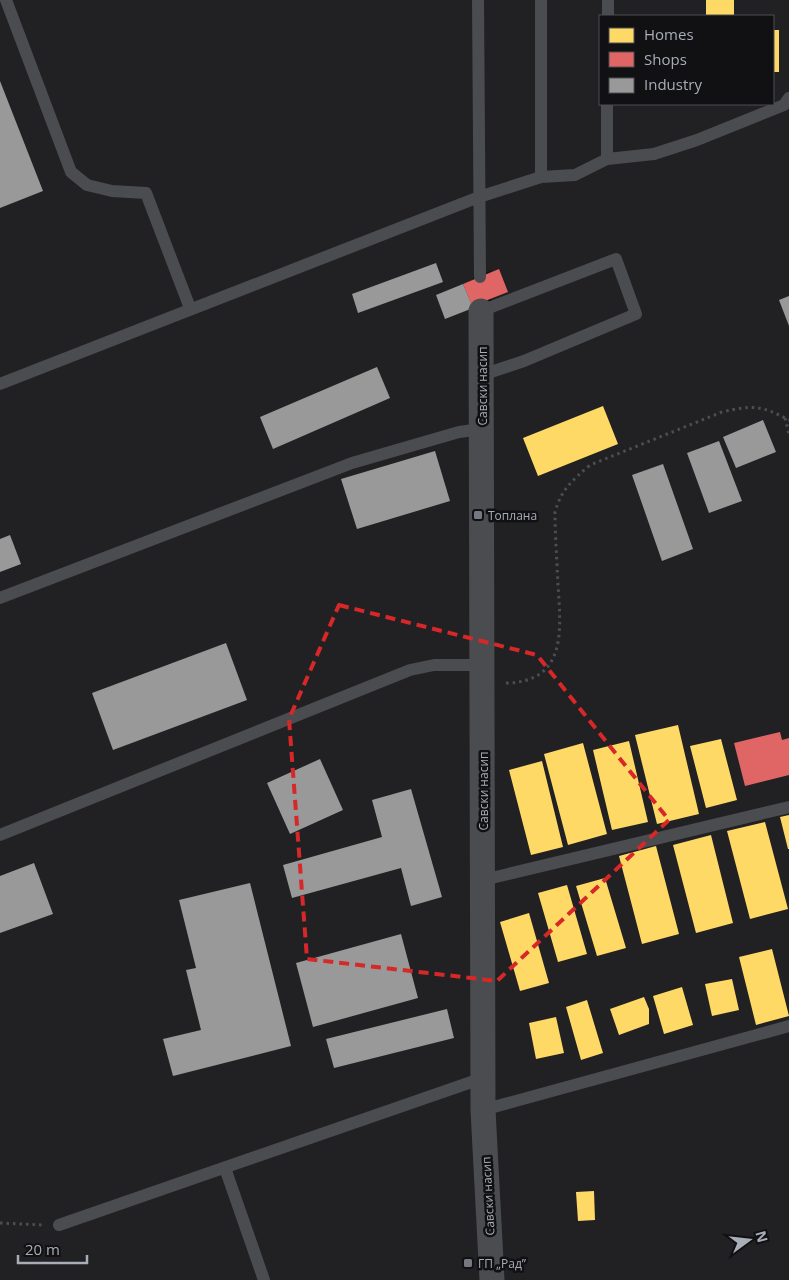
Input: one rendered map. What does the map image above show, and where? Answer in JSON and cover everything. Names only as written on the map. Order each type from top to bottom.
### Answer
[{"type":"street","name":"Савски насип","points":[[481,307],[483,1110],[492,1280]]},
{"type":"lane","points":[[6,0],[70,172],[87,185],[112,191],[146,193],[190,308]]},
{"type":"lane","points":[[478,0],[480,277]]},
{"type":"lane","points":[[541,0],[541,177]]},
{"type":"lane","points":[[608,0],[608,15]]},
{"type":"lane","points":[[0,384],[190,308],[479,197],[541,177],[575,175],[607,159],[654,154],[696,140],[784,105],[789,98]]},
{"type":"lane","points":[[607,105],[607,159]]},
{"type":"lane","points":[[481,307],[616,258],[636,314],[524,361],[482,375]]},
{"type":"lane","points":[[0,598],[352,463],[459,432],[482,429]]},
{"type":"lane","points":[[0,835],[410,670],[434,666],[483,674]]},
{"type":"lane","points":[[483,880],[789,807]]},
{"type":"lane","points":[[483,1110],[789,1026]]},
{"type":"lane","points":[[59,1226],[483,1078]]},
{"type":"lane","points":[[225,1168],[264,1280]]},
{"type":"path","points":[[483,674],[519,683],[534,678],[547,669],[556,653],[561,633],[555,512],[560,494],[590,465],[722,412],[741,408],[765,408],[789,420]]},
{"type":"path","points":[[785,418],[789,434]]},
{"type":"path","points":[[0,1223],[59,1226]]},
{"type":"highlighted area","points":[[339,605],[537,655],[669,820],[497,981],[307,959],[289,719]]},
{"type":"shaded area","points":[[0,0],[789,0],[789,1280],[500,1280],[491,1111],[491,270],[473,278],[475,713],[491,1280],[0,1280]]},
{"type":"building: Homes","points":[[706,0],[734,0],[734,15],[706,15]]},
{"type":"building: Homes","points":[[774,30],[779,30],[779,72],[774,72]]},
{"type":"building: Homes","points":[[603,406],[618,444],[538,476],[523,438]]},
{"type":"building: Homes","points":[[678,725],[699,814],[657,824],[635,735]]},
{"type":"building: Homes","points":[[721,739],[737,800],[706,808],[690,746]]},
{"type":"building: Homes","points":[[629,741],[648,822],[612,830],[593,750]]},
{"type":"building: Homes","points":[[583,743],[607,834],[568,845],[544,754]]},
{"type":"building: Homes","points":[[542,761],[563,847],[531,855],[509,770]]},
{"type":"building: Homes","points":[[789,815],[789,849],[788,849],[780,817]]},
{"type":"building: Homes","points":[[765,822],[788,909],[750,919],[727,831]]},
{"type":"building: Homes","points":[[711,835],[733,923],[696,933],[673,845]]},
{"type":"building: Homes","points":[[656,846],[679,934],[642,944],[619,856]]},
{"type":"building: Homes","points":[[605,878],[626,948],[597,956],[576,886]]},
{"type":"building: Homes","points":[[567,885],[587,954],[558,962],[538,893]]},
{"type":"building: Homes","points":[[529,913],[549,983],[520,991],[500,922]]},
{"type":"building: Homes","points":[[772,949],[789,1016],[756,1025],[739,957]]},
{"type":"building: Homes","points":[[732,979],[739,1010],[712,1016],[705,984]]},
{"type":"building: Homes","points":[[682,987],[693,1025],[664,1034],[653,996]]},
{"type":"building: Homes","points":[[644,997],[649,1009],[649,1024],[619,1035],[610,1009]]},
{"type":"building: Homes","points":[[587,1000],[603,1053],[581,1060],[566,1007]]},
{"type":"building: Homes","points":[[556,1017],[564,1053],[536,1059],[529,1023]]},
{"type":"building: Homes","points":[[594,1191],[595,1220],[578,1221],[576,1192]]},
{"type":"building: Shops","points":[[499,269],[508,292],[472,306],[463,284]]},
{"type":"building: Shops","points":[[780,732],[782,740],[789,738],[789,775],[745,786],[734,743]]},
{"type":"building: Industry","points":[[0,81],[43,191],[0,208]]},
{"type":"building: Industry","points":[[436,263],[443,282],[358,313],[352,294]]},
{"type":"building: Industry","points":[[463,284],[473,308],[445,319],[436,295]]},
{"type":"building: Industry","points":[[789,296],[789,326],[779,300]]},
{"type":"building: Industry","points":[[377,367],[390,398],[273,449],[260,417]]},
{"type":"building: Industry","points":[[763,420],[776,452],[736,468],[723,437]]},
{"type":"building: Industry","points":[[719,441],[742,501],[709,513],[687,453]]},
{"type":"building: Industry","points":[[435,451],[450,501],[357,529],[341,479]]},
{"type":"building: Industry","points":[[663,464],[693,549],[662,561],[632,475]]},
{"type":"building: Industry","points":[[10,535],[21,564],[0,572],[0,539]]},
{"type":"building: Industry","points":[[226,643],[247,700],[113,750],[92,693]]},
{"type":"building: Industry","points":[[320,759],[343,810],[290,834],[267,783]]},
{"type":"building: Industry","points":[[411,789],[442,897],[411,906],[401,868],[292,898],[283,865],[382,837],[372,800]]},
{"type":"building: Industry","points":[[34,863],[53,914],[0,933],[0,876]]},
{"type":"building: Industry","points":[[250,883],[291,1046],[173,1076],[163,1039],[201,1030],[186,970],[196,968],[179,900]]},
{"type":"building: Industry","points":[[401,934],[418,998],[313,1027],[296,963]]},
{"type":"building: Industry","points":[[447,1009],[454,1038],[334,1068],[326,1039]]},
{"type":"place","name":"Топлана","points":[[478,515]]},
{"type":"place","name":"ГП „Рад”","points":[[468,1263]]}]
